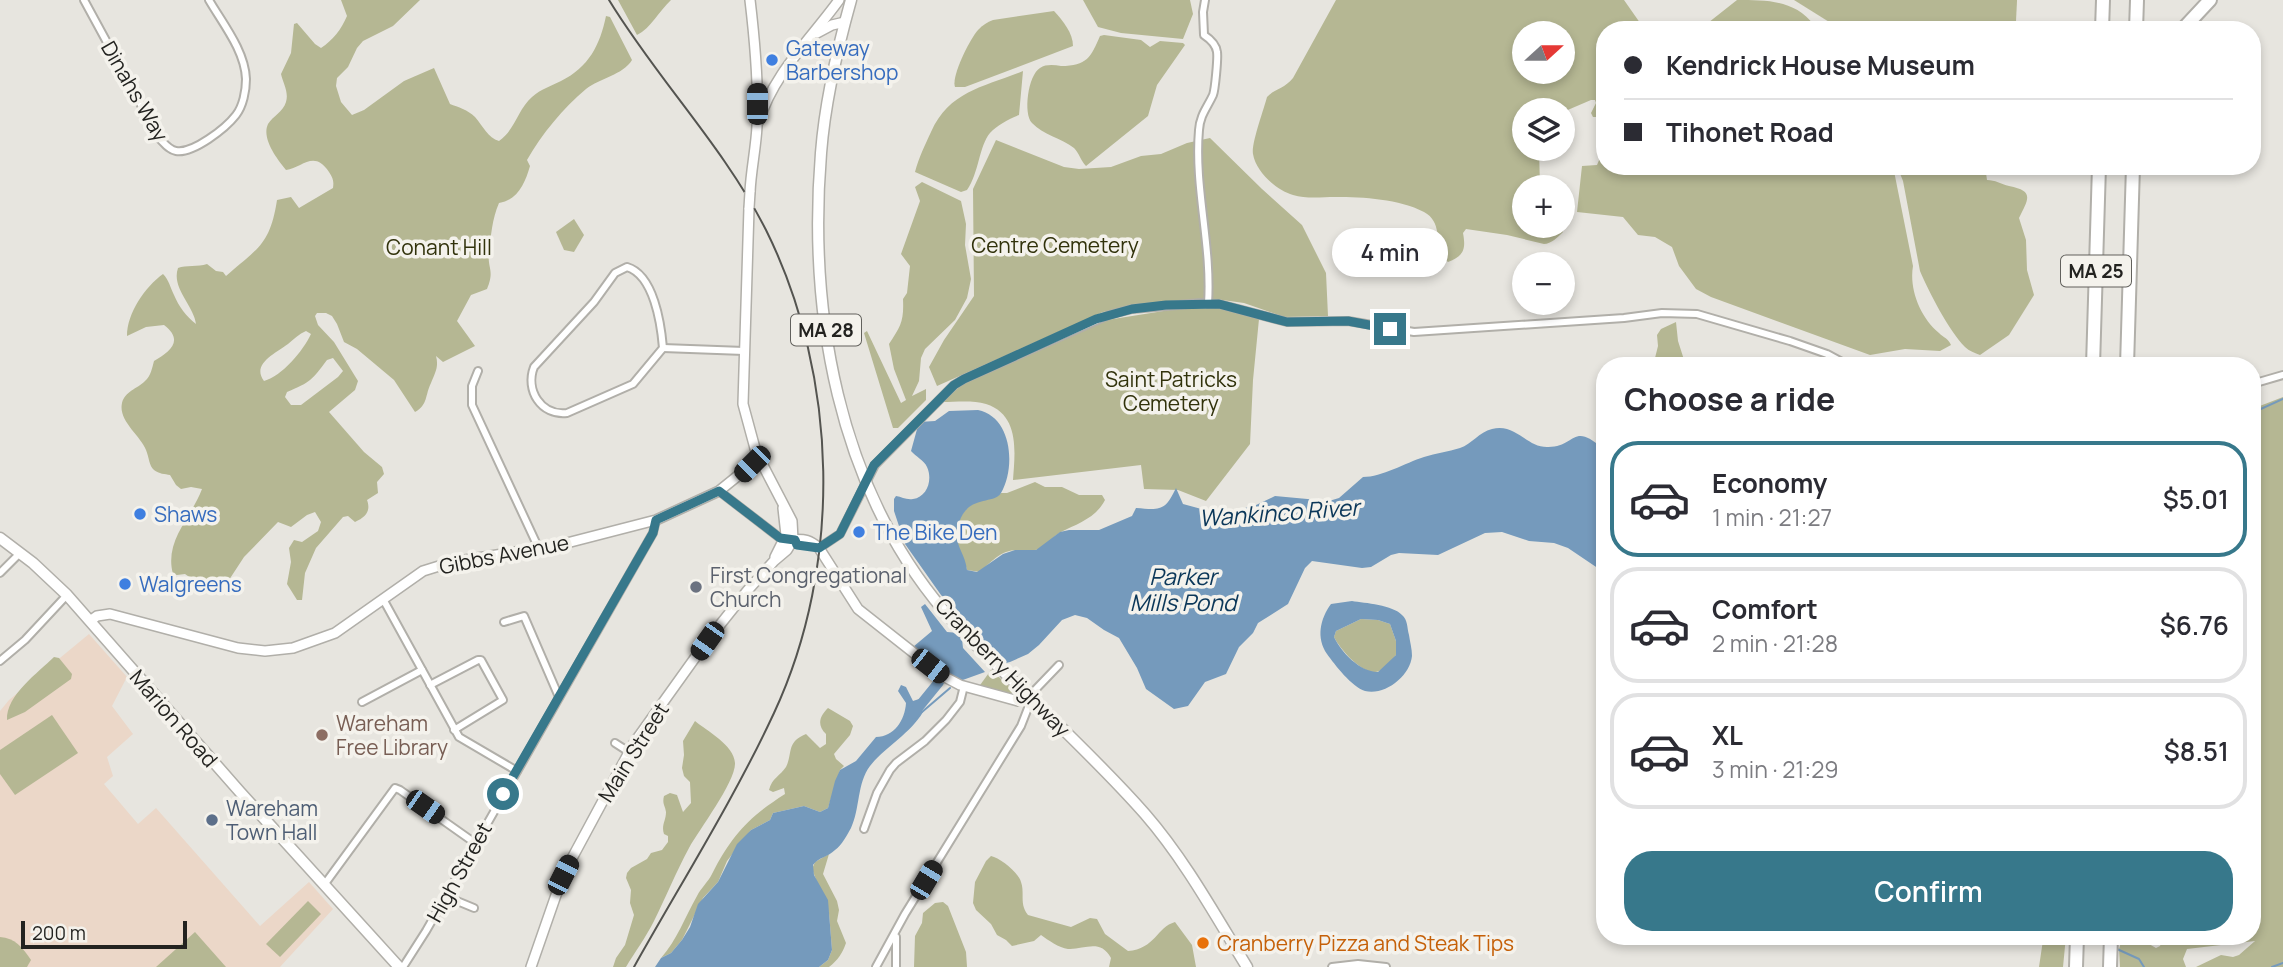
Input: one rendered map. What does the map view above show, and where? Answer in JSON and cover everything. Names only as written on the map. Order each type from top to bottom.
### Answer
[{"type":"highway","points":[[2102,21],[2103,0]]},
{"type":"highway","points":[[2136,21],[2137,0]]},
{"type":"highway","points":[[2190,21],[2210,0]]},
{"type":"highway","name":"MA 25","points":[[2093,357],[2099,175]]},
{"type":"highway","name":"MA 25","points":[[2127,357],[2133,175]]},
{"type":"highway","points":[[2076,967],[2077,945]]},
{"type":"highway","points":[[2110,967],[2111,945]]},
{"type":"main road","points":[[750,0],[757,68],[757,129],[749,208],[743,404],[750,433],[782,503],[787,531],[791,539],[811,541],[819,548],[858,609],[943,676],[964,686],[1018,701],[1031,698]]},
{"type":"main road","points":[[757,129],[772,90],[839,0]]},
{"type":"main road","name":"Cranberry Highway","points":[[851,0],[830,86],[821,151],[817,219],[820,285],[840,402],[866,481],[890,531],[918,576],[968,637],[1103,769],[1170,844],[1247,967]]},
{"type":"main road","points":[[826,17],[845,20]]},
{"type":"main road","points":[[805,43],[822,29],[845,20]]},
{"type":"main road","points":[[757,68],[772,90]]},
{"type":"main road","points":[[757,79],[760,88],[772,90]]},
{"type":"main road","name":"Gibbs Avenue","points":[[90,621],[101,614],[110,614],[251,650],[284,649],[307,644],[335,633],[412,578],[436,566],[539,549],[656,520],[719,491],[734,482],[760,458]]},
{"type":"main road","name":"Marion Road","points":[[0,538],[67,595],[324,885],[401,967]]},
{"type":"main road","name":"Main Street","points":[[531,967],[563,875],[629,752],[707,641],[774,561],[775,555],[791,539]]},
{"type":"street","name":"Dinahs Way","points":[[84,0],[159,138],[178,152],[198,145],[220,132],[237,114],[245,93],[246,78],[237,49],[209,0]]},
{"type":"street","points":[[1205,0],[1204,35],[1212,40],[1217,51],[1214,93],[1200,118],[1198,160],[1208,304]]},
{"type":"street","points":[[620,269],[633,269],[650,292],[658,313],[663,348],[634,384],[567,413],[546,409],[535,398],[532,373],[538,361],[594,303],[610,278],[620,269]]},
{"type":"street","points":[[819,548],[840,534],[873,467],[938,400],[964,379],[1109,315],[1166,305],[1208,304],[1231,307],[1287,322],[1348,321],[1414,332],[1436,332],[1662,313],[1697,314],[1790,341],[1832,357]]},
{"type":"street","points":[[663,348],[744,351]]},
{"type":"street","points":[[478,371],[472,386],[472,405],[539,549]]},
{"type":"street","points":[[2261,381],[2283,375]]},
{"type":"street","points":[[719,491],[780,538],[791,539]]},
{"type":"street","name":"High Street","points":[[401,967],[445,896],[653,533],[656,520]]},
{"type":"street","points":[[0,573],[20,553]]},
{"type":"street","points":[[0,661],[25,640],[67,595]]},
{"type":"street","points":[[383,599],[459,737],[517,771]]},
{"type":"street","points":[[504,622],[524,616],[559,697]]},
{"type":"street","points":[[430,685],[481,660],[503,700],[454,730]]},
{"type":"street","points":[[876,967],[1021,726],[1035,691],[1059,665]]},
{"type":"street","points":[[362,702],[422,670]]},
{"type":"street","points":[[864,828],[877,793],[890,771],[946,720],[961,702],[964,686]]},
{"type":"street","points":[[615,743],[629,752]]},
{"type":"street","points":[[324,885],[395,789],[475,843]]},
{"type":"street","points":[[445,896],[474,908]]},
{"type":"street","points":[[896,967],[897,932]]},
{"type":"street","points":[[1332,967],[1358,964],[1386,967]]},
{"type":"shaded area","points":[[89,634],[127,677],[112,706],[133,734],[107,757],[113,776],[104,784],[138,824],[156,808],[260,926],[309,882],[333,909],[280,967],[0,967],[0,711],[9,700]]},
{"type":"green space","name":"Conant Hill","points":[[341,0],[420,0],[393,26],[363,41],[348,67],[337,78],[336,86],[341,102],[352,115],[364,110],[404,81],[434,68],[450,104],[475,117],[489,134],[499,141],[532,97],[571,75],[586,62],[597,46],[606,16],[610,17],[632,60],[617,73],[586,89],[561,113],[527,160],[530,166],[520,190],[499,203],[490,240],[491,273],[487,289],[471,295],[457,321],[475,346],[443,362],[436,356],[436,370],[424,403],[419,409],[415,412],[394,380],[357,349],[344,342],[332,316],[317,313],[315,316],[318,325],[334,342],[358,381],[355,390],[329,412],[364,452],[382,467],[384,474],[377,482],[378,493],[367,500],[368,510],[365,516],[355,522],[348,516],[343,517],[316,548],[305,573],[302,600],[297,600],[287,584],[291,562],[289,548],[294,540],[302,542],[318,531],[321,522],[315,512],[291,527],[278,522],[244,557],[222,588],[208,590],[185,574],[173,574],[171,562],[175,540],[202,489],[181,489],[170,475],[154,470],[143,444],[126,422],[122,410],[126,396],[147,379],[154,361],[172,346],[173,336],[164,325],[146,327],[127,336],[130,318],[138,301],[163,274],[181,307],[196,324],[180,290],[178,268],[207,264],[226,276],[261,244],[271,227],[277,200],[291,197],[299,208],[333,188],[331,176],[324,165],[318,162],[308,162],[286,170],[271,149],[266,130],[286,102],[281,74],[291,53],[294,24],[297,23],[321,48],[336,34],[347,16]],"holes":[[[306,331],[311,334],[303,348],[278,374],[264,381],[261,375],[263,364]],[[333,358],[343,371],[338,377],[301,405],[291,405],[285,397],[287,392],[310,380],[327,360]]]},
{"type":"green space","points":[[618,0],[671,0],[647,28],[637,35]]},
{"type":"green space","points":[[1083,0],[1190,0],[1193,14],[1183,39],[1121,33],[1098,27]]},
{"type":"green space","points":[[1336,0],[1624,0],[1639,21],[1596,21],[1596,103],[1591,100],[1575,107],[1575,98],[1512,98],[1512,161],[1539,161],[1540,175],[1512,175],[1512,236],[1466,229],[1463,233],[1463,251],[1448,262],[1440,250],[1434,222],[1424,212],[1404,204],[1381,200],[1298,196],[1280,189],[1262,174],[1255,161],[1253,149],[1267,97],[1293,78]]},
{"type":"green space","points":[[1737,0],[1780,3],[1798,11],[1810,21],[1710,21]]},
{"type":"green space","points":[[1794,0],[2017,0],[2016,21],[1828,21]]},
{"type":"green space","points":[[1054,11],[1069,32],[1073,46],[965,87],[955,87],[962,58],[983,25],[993,20]]},
{"type":"green space","points":[[1100,36],[1141,40],[1150,47],[1160,41],[1185,45],[1157,85],[1148,116],[1086,166],[1074,148],[1041,131],[1032,123],[1028,112],[1028,95],[1032,78],[1040,68],[1050,65],[1070,66],[1082,62],[1091,55]]},
{"type":"green space","points":[[1023,71],[1019,115],[1003,122],[986,138],[967,190],[961,192],[915,172],[931,132],[948,107],[958,98],[982,86]]},
{"type":"green space","points":[[1596,103],[1596,117],[1591,113]]},
{"type":"green space","name":"Centre Cemetery","points":[[1210,138],[1302,225],[1326,273],[1328,316],[1284,317],[1244,303],[1215,299],[1138,305],[1103,312],[937,386],[929,367],[974,296],[973,189],[996,140],[1064,167],[1079,169],[1111,167],[1141,156],[1161,154],[1187,143]]},
{"type":"green space","points":[[1596,165],[1596,175],[1895,175],[1913,266],[1914,293],[1926,319],[1951,345],[1940,351],[1905,349],[1870,355],[1711,297],[1696,289],[1679,266],[1672,247],[1655,237],[1638,235],[1623,217],[1577,212],[1582,166]]},
{"type":"green space","points":[[1901,175],[1986,175],[1987,180],[2026,193],[2027,200],[2019,218],[2026,240],[2027,270],[2034,295],[2009,335],[1980,355],[1967,348],[1952,331],[1920,271]]},
{"type":"green space","points":[[922,182],[961,201],[971,279],[967,298],[955,320],[925,349],[921,358],[919,381],[912,396],[926,389],[926,400],[898,428],[893,428],[864,333],[867,331],[901,403],[906,400],[894,369],[889,344],[902,318],[910,266],[901,254],[920,201],[915,187]]},
{"type":"green space","points":[[574,219],[584,235],[574,252],[564,250],[556,232]]},
{"type":"green space","points":[[1519,238],[1556,238],[1544,244]]},
{"type":"green space","name":"Saint Patricks Cemetery","points":[[1223,308],[1259,319],[1250,444],[1206,501],[1178,490],[1144,489],[1141,465],[1013,480],[1013,436],[1005,417],[986,404],[942,402],[966,381],[1107,320],[1176,309]]},
{"type":"green space","points":[[1676,322],[1683,357],[1655,357],[1657,335],[1661,329]]},
{"type":"green space","points":[[2283,397],[2283,967],[2196,967],[2221,955],[2239,955],[2250,945],[2261,945],[2261,406]]},
{"type":"green space","points":[[1035,482],[1045,487],[1062,487],[1079,495],[1102,495],[1105,500],[1091,516],[1058,534],[1039,549],[1006,552],[980,572],[967,570],[956,538],[962,514],[976,502]]},
{"type":"green space","points":[[1361,619],[1390,624],[1396,641],[1396,655],[1378,672],[1357,665],[1334,637],[1336,631]]},
{"type":"green space","points":[[54,657],[59,658],[72,674],[71,679],[25,712],[7,720],[8,711],[17,693]]},
{"type":"green space","points":[[991,670],[1026,701],[975,692]]},
{"type":"green space","points":[[828,708],[850,721],[853,726],[850,735],[834,754],[844,766],[840,770],[828,808],[820,812],[804,806],[773,813],[770,820],[751,830],[727,861],[718,882],[703,898],[682,940],[671,953],[661,958],[672,944],[699,893],[734,838],[751,819],[785,794],[784,788],[773,792],[769,790],[786,767],[795,741],[806,734],[820,748],[826,744],[826,734],[820,721]]},
{"type":"green space","points":[[52,715],[78,753],[15,795],[0,774],[0,750]]},
{"type":"green space","points":[[695,721],[730,750],[735,763],[734,771],[724,793],[689,848],[644,939],[626,967],[613,967],[625,945],[634,915],[627,873],[651,853],[662,850],[668,842],[668,836],[663,831],[666,812],[664,796],[670,793],[677,795],[683,812],[691,803],[690,782],[684,776],[682,768],[683,741]]},
{"type":"green space","points":[[829,854],[823,874],[837,901],[837,921],[846,943],[829,967],[819,967],[828,960],[832,950],[829,913],[812,869],[815,862]]},
{"type":"green space","points":[[991,856],[1008,866],[1019,878],[1028,915],[1071,927],[1090,918],[1097,919],[1105,934],[1128,951],[1144,946],[1175,922],[1192,945],[1196,967],[1109,967],[1111,958],[1102,948],[1065,948],[1041,935],[1034,941],[1012,946],[997,935],[973,903],[975,882]]},
{"type":"green space","points":[[308,901],[321,914],[280,957],[266,944]]},
{"type":"green space","points":[[943,902],[948,906],[966,952],[967,967],[914,967],[915,936],[922,923],[923,913],[935,903]]},
{"type":"green space","points":[[195,932],[226,967],[156,967]]},
{"type":"green space","points":[[0,937],[10,939],[21,947],[31,960],[27,967],[0,967]]},
{"type":"green space","points":[[2042,945],[2065,945],[2063,967],[2039,967]]},
{"type":"green space","points":[[2120,945],[2221,945],[2187,949],[2183,959],[2186,967],[2120,967]]},
{"type":"water","name":"Parker Mills Pond","points":[[978,410],[989,415],[998,422],[1008,444],[1009,470],[1001,493],[998,497],[968,508],[959,523],[958,543],[967,570],[977,572],[1003,554],[1015,550],[1036,550],[1060,532],[1099,530],[1132,516],[1136,508],[1161,507],[1169,501],[1176,488],[1183,504],[1216,513],[1254,506],[1275,496],[1329,501],[1339,498],[1363,477],[1378,475],[1424,457],[1460,448],[1487,431],[1500,428],[1508,429],[1540,446],[1564,444],[1580,436],[1596,443],[1596,567],[1568,548],[1554,543],[1529,541],[1502,532],[1485,533],[1438,555],[1391,555],[1371,567],[1312,561],[1305,568],[1288,604],[1258,623],[1253,633],[1239,647],[1226,674],[1205,682],[1188,706],[1174,709],[1146,689],[1119,638],[1087,618],[1075,615],[1062,620],[1028,654],[1006,663],[993,654],[978,633],[972,632],[962,639],[963,648],[985,672],[960,681],[913,647],[932,631],[921,607],[925,604],[947,632],[959,633],[967,626],[905,544],[894,511],[896,496],[918,498],[927,487],[927,467],[911,451],[919,422],[935,421],[949,411]]},
{"type":"water","points":[[1352,601],[1371,604],[1392,609],[1404,617],[1412,656],[1402,677],[1388,687],[1373,692],[1360,689],[1349,680],[1334,664],[1321,642],[1322,622],[1331,604]],"holes":[[[1361,619],[1390,624],[1396,641],[1396,655],[1378,672],[1365,669],[1352,660],[1334,637],[1336,631]]]},
{"type":"water","points":[[901,685],[906,687],[913,701],[922,698],[919,707],[923,712],[870,766],[863,780],[854,821],[848,834],[838,848],[813,865],[814,875],[828,900],[832,950],[828,960],[819,967],[655,967],[661,958],[671,953],[682,940],[698,904],[718,882],[737,844],[751,830],[770,820],[773,813],[804,806],[820,812],[828,808],[840,770],[856,761],[876,737],[893,731],[901,721],[906,703],[898,691]]},
{"type":"waterway","name":"Wankinco River","points":[[2261,409],[2283,399]]},
{"type":"waterway","name":"Wankinco River","points":[[913,714],[939,682]]},
{"type":"waterway","points":[[922,712],[950,688]]},
{"type":"waterway","points":[[2117,949],[2139,959],[2144,967]]},
{"type":"waterway","points":[[2272,967],[2283,963]]},
{"type":"railway","points":[[609,0],[648,58],[711,142],[766,230],[790,287],[808,347],[819,408],[823,471],[821,534],[812,596],[796,656],[774,713],[741,778],[634,967]]},
{"type":"place","name":"Gateway Barbershop","points":[[772,60]]},
{"type":"place","name":"Shaws","points":[[140,514]]},
{"type":"place","name":"The Bike Den","points":[[859,532]]},
{"type":"place","name":"Walgreens","points":[[125,584]]},
{"type":"place","name":"First Congregational Church","points":[[696,587]]},
{"type":"place","name":"Wareham Free Library","points":[[322,735]]},
{"type":"place","name":"Wareham Town Hall","points":[[212,820]]},
{"type":"place","name":"Cranberry Pizza and Steak Tips","points":[[1203,943]]},
{"type":"route","points":[[503,794],[653,533],[656,520],[719,491],[780,538],[795,540],[797,545],[819,548],[840,534],[874,465],[954,385],[1096,319],[1132,309],[1219,304],[1287,322],[1348,321],[1390,329]]}]
